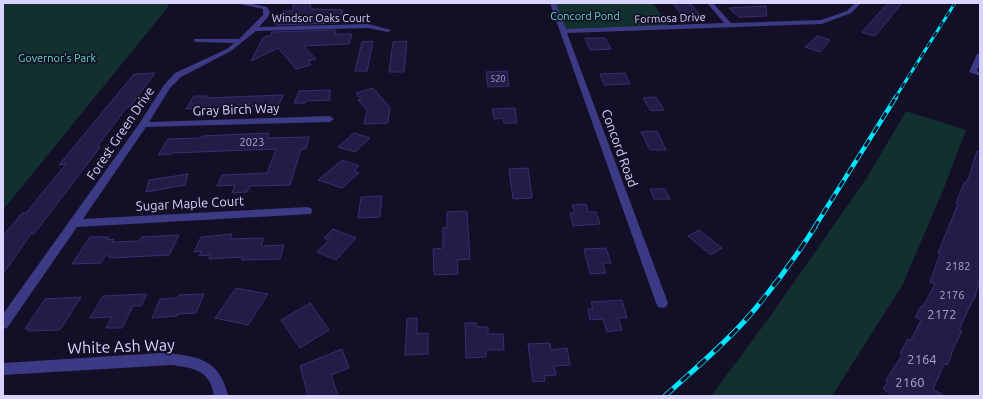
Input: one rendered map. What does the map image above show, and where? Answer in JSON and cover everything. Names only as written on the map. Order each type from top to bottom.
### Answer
[{"type":"street","name":"Forest Green Drive","points":[[3,324],[173,80],[178,75],[229,50],[242,41],[266,16],[267,12],[265,8],[238,3]]},
{"type":"street","name":"Concord Road","points":[[553,3],[662,303]]},
{"type":"street","points":[[710,3],[730,26]]},
{"type":"street","name":"Formosa Drive","points":[[563,31],[822,22],[849,12],[858,3]]},
{"type":"street","name":"Windsor Oaks Court","points":[[254,29],[368,26],[388,30]]},
{"type":"street","points":[[196,40],[242,41]]},
{"type":"street","points":[[980,56],[973,72],[980,74]]},
{"type":"street","name":"Gray Birch Way","points":[[143,125],[330,119]]},
{"type":"street","name":"Sugar Maple Court","points":[[74,223],[307,211]]},
{"type":"street","name":"White Ash Way","points":[[3,369],[161,359],[186,360],[204,366],[216,378],[221,396]]},
{"type":"green space","name":"Governor's Park","points":[[3,3],[170,3],[3,210]]},
{"type":"green space","name":"Concord Pond","points":[[555,3],[653,3],[669,26],[565,30]]},
{"type":"green space","points":[[906,111],[966,130],[946,183],[903,284],[832,396],[711,396],[769,318],[868,176]]},
{"type":"building","points":[[293,3],[310,3],[311,9],[343,10],[339,23],[276,25],[283,11],[293,11]]},
{"type":"building","points":[[673,3],[690,3],[704,20],[686,21]]},
{"type":"building","points":[[888,3],[902,3],[876,35],[873,36],[862,32]]},
{"type":"building","points":[[766,6],[767,16],[739,17],[729,8]]},
{"type":"building","points":[[336,30],[335,34],[352,34],[349,44],[303,46],[316,59],[308,61],[311,65],[296,69],[278,48],[251,61],[263,38],[266,36],[271,36],[272,32]]},
{"type":"building","points":[[817,36],[830,40],[820,52],[805,47]]},
{"type":"building","points":[[585,38],[605,38],[611,49],[590,50]]},
{"type":"building","points":[[373,41],[367,71],[355,71],[362,42]]},
{"type":"building","points":[[407,41],[404,72],[389,72],[393,42]]},
{"type":"building","points":[[507,71],[509,86],[488,87],[486,72]]},
{"type":"building","points":[[155,73],[130,107],[127,107],[97,147],[100,147],[34,234],[31,234],[3,274],[3,236],[22,213],[26,213],[66,164],[59,165],[134,74]]},
{"type":"building","points":[[625,73],[630,84],[604,85],[600,74]]},
{"type":"building","points":[[373,88],[390,107],[388,123],[364,124],[367,110],[358,100],[361,99],[356,93]]},
{"type":"building","points":[[330,90],[330,100],[294,103],[299,91]]},
{"type":"building","points":[[283,95],[278,107],[255,108],[256,106],[186,109],[194,96],[207,96],[206,98]]},
{"type":"building","points":[[656,97],[664,110],[651,111],[643,98]]},
{"type":"building","points":[[515,108],[517,123],[504,123],[503,118],[494,119],[492,109]]},
{"type":"building","points":[[657,131],[666,150],[650,150],[641,132]]},
{"type":"building","points":[[269,133],[267,138],[309,137],[306,149],[301,149],[290,185],[250,186],[247,192],[232,193],[235,185],[217,186],[222,175],[267,173],[276,149],[172,153],[158,155],[168,139]]},
{"type":"building","points":[[354,133],[370,138],[355,152],[338,147]]},
{"type":"building","points":[[977,151],[980,151],[980,279],[974,300],[973,299],[959,330],[962,331],[947,365],[944,364],[933,389],[944,396],[893,396],[883,389],[888,382],[886,380],[902,355],[900,353],[908,339],[911,340],[921,320],[915,317],[921,306],[923,307],[935,284],[930,282],[940,254],[938,253],[958,204],[956,203],[964,183],[966,183],[970,174]]},
{"type":"building","points":[[342,160],[359,166],[354,171],[359,173],[342,188],[318,180]]},
{"type":"building","points":[[528,168],[532,198],[513,199],[509,169]]},
{"type":"building","points":[[188,174],[185,185],[146,192],[149,180]]},
{"type":"building","points":[[650,189],[665,189],[670,199],[654,199]]},
{"type":"building","points":[[382,196],[380,217],[358,218],[361,197]]},
{"type":"building","points":[[586,204],[588,212],[596,212],[600,224],[573,226],[570,213],[575,213],[572,205]]},
{"type":"building","points":[[467,211],[470,259],[457,260],[458,274],[434,275],[433,249],[443,248],[443,228],[447,228],[447,212]]},
{"type":"building","points":[[333,229],[356,238],[336,260],[317,252],[329,240],[324,238]]},
{"type":"building","points":[[699,230],[722,248],[711,255],[688,236]]},
{"type":"building","points":[[232,234],[230,239],[264,238],[261,246],[284,245],[280,259],[242,260],[242,257],[209,259],[210,255],[199,256],[201,251],[194,252],[201,237]]},
{"type":"building","points":[[179,235],[169,255],[111,258],[106,255],[101,263],[72,264],[90,237],[109,237],[107,240],[114,239],[112,242],[139,241],[142,237]]},
{"type":"building","points":[[606,248],[611,263],[603,263],[606,273],[590,274],[584,249]]},
{"type":"building","points":[[236,288],[268,294],[248,325],[215,318]]},
{"type":"building","points":[[147,294],[141,306],[133,306],[122,328],[106,328],[112,317],[90,318],[103,296]]},
{"type":"building","points":[[204,294],[196,313],[152,318],[160,299],[178,298],[179,295]]},
{"type":"building","points":[[81,297],[59,330],[28,331],[30,329],[25,329],[45,299]]},
{"type":"building","points":[[622,300],[627,318],[618,318],[622,330],[607,332],[603,319],[590,320],[588,309],[593,309],[591,302]]},
{"type":"building","points":[[310,303],[329,330],[300,348],[281,320]]},
{"type":"building","points":[[417,318],[417,334],[428,333],[428,354],[405,355],[407,319]]},
{"type":"building","points":[[465,323],[476,323],[476,327],[488,327],[488,334],[503,334],[504,350],[486,350],[486,357],[466,358]]},
{"type":"building","points":[[550,343],[551,350],[567,348],[570,365],[554,366],[556,375],[544,376],[545,381],[533,382],[528,344]]},
{"type":"building","points":[[342,349],[349,368],[331,375],[338,396],[308,396],[300,366]]},
{"type":"railway","points":[[895,98],[955,3]]},
{"type":"railway","points":[[814,228],[896,97]]},
{"type":"railway","points":[[665,396],[719,347],[749,316],[784,273],[815,227]]}]
